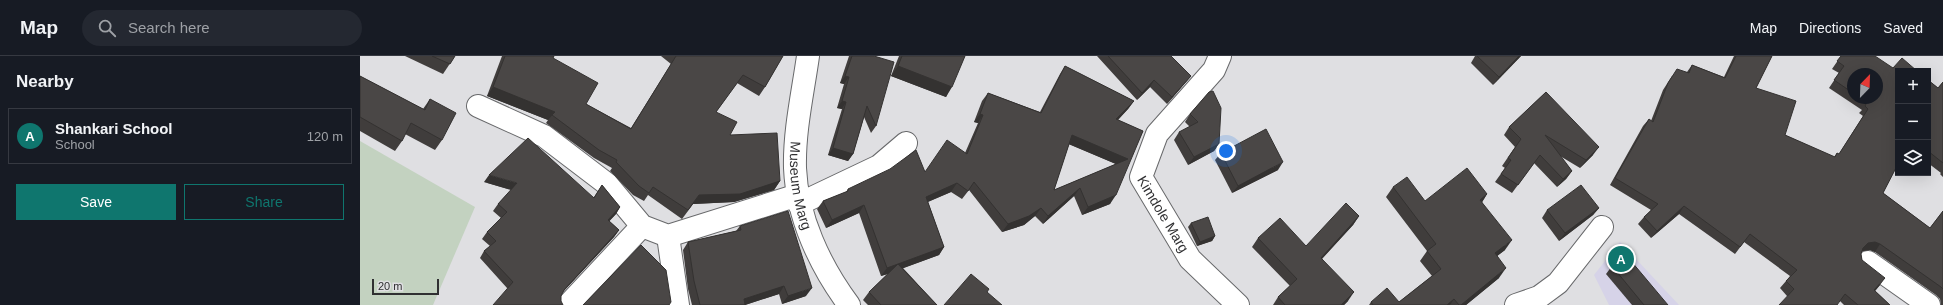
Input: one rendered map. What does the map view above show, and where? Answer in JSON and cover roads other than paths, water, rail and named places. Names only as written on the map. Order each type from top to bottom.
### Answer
[{"type":"street","name":"Museum Marg","points":[[808,56],[795,167],[798,200],[816,246],[834,284],[849,305]]},
{"type":"street","name":"Kimdole Marg","points":[[1220,56],[1214,70],[1157,134],[1141,177],[1190,259],[1238,305]]},
{"type":"street","points":[[478,106],[544,136],[607,184],[642,226],[668,236],[798,200],[878,166],[906,143]]},
{"type":"street","points":[[568,305],[642,226]]},
{"type":"street","points":[[1516,305],[1539,301],[1558,283],[1602,227]]},
{"type":"street","points":[[668,236],[678,305]]},
{"type":"street","points":[[1868,262],[1929,305]]},
{"type":"place","name":"Shankari School","points":[[1621,259]]}]
